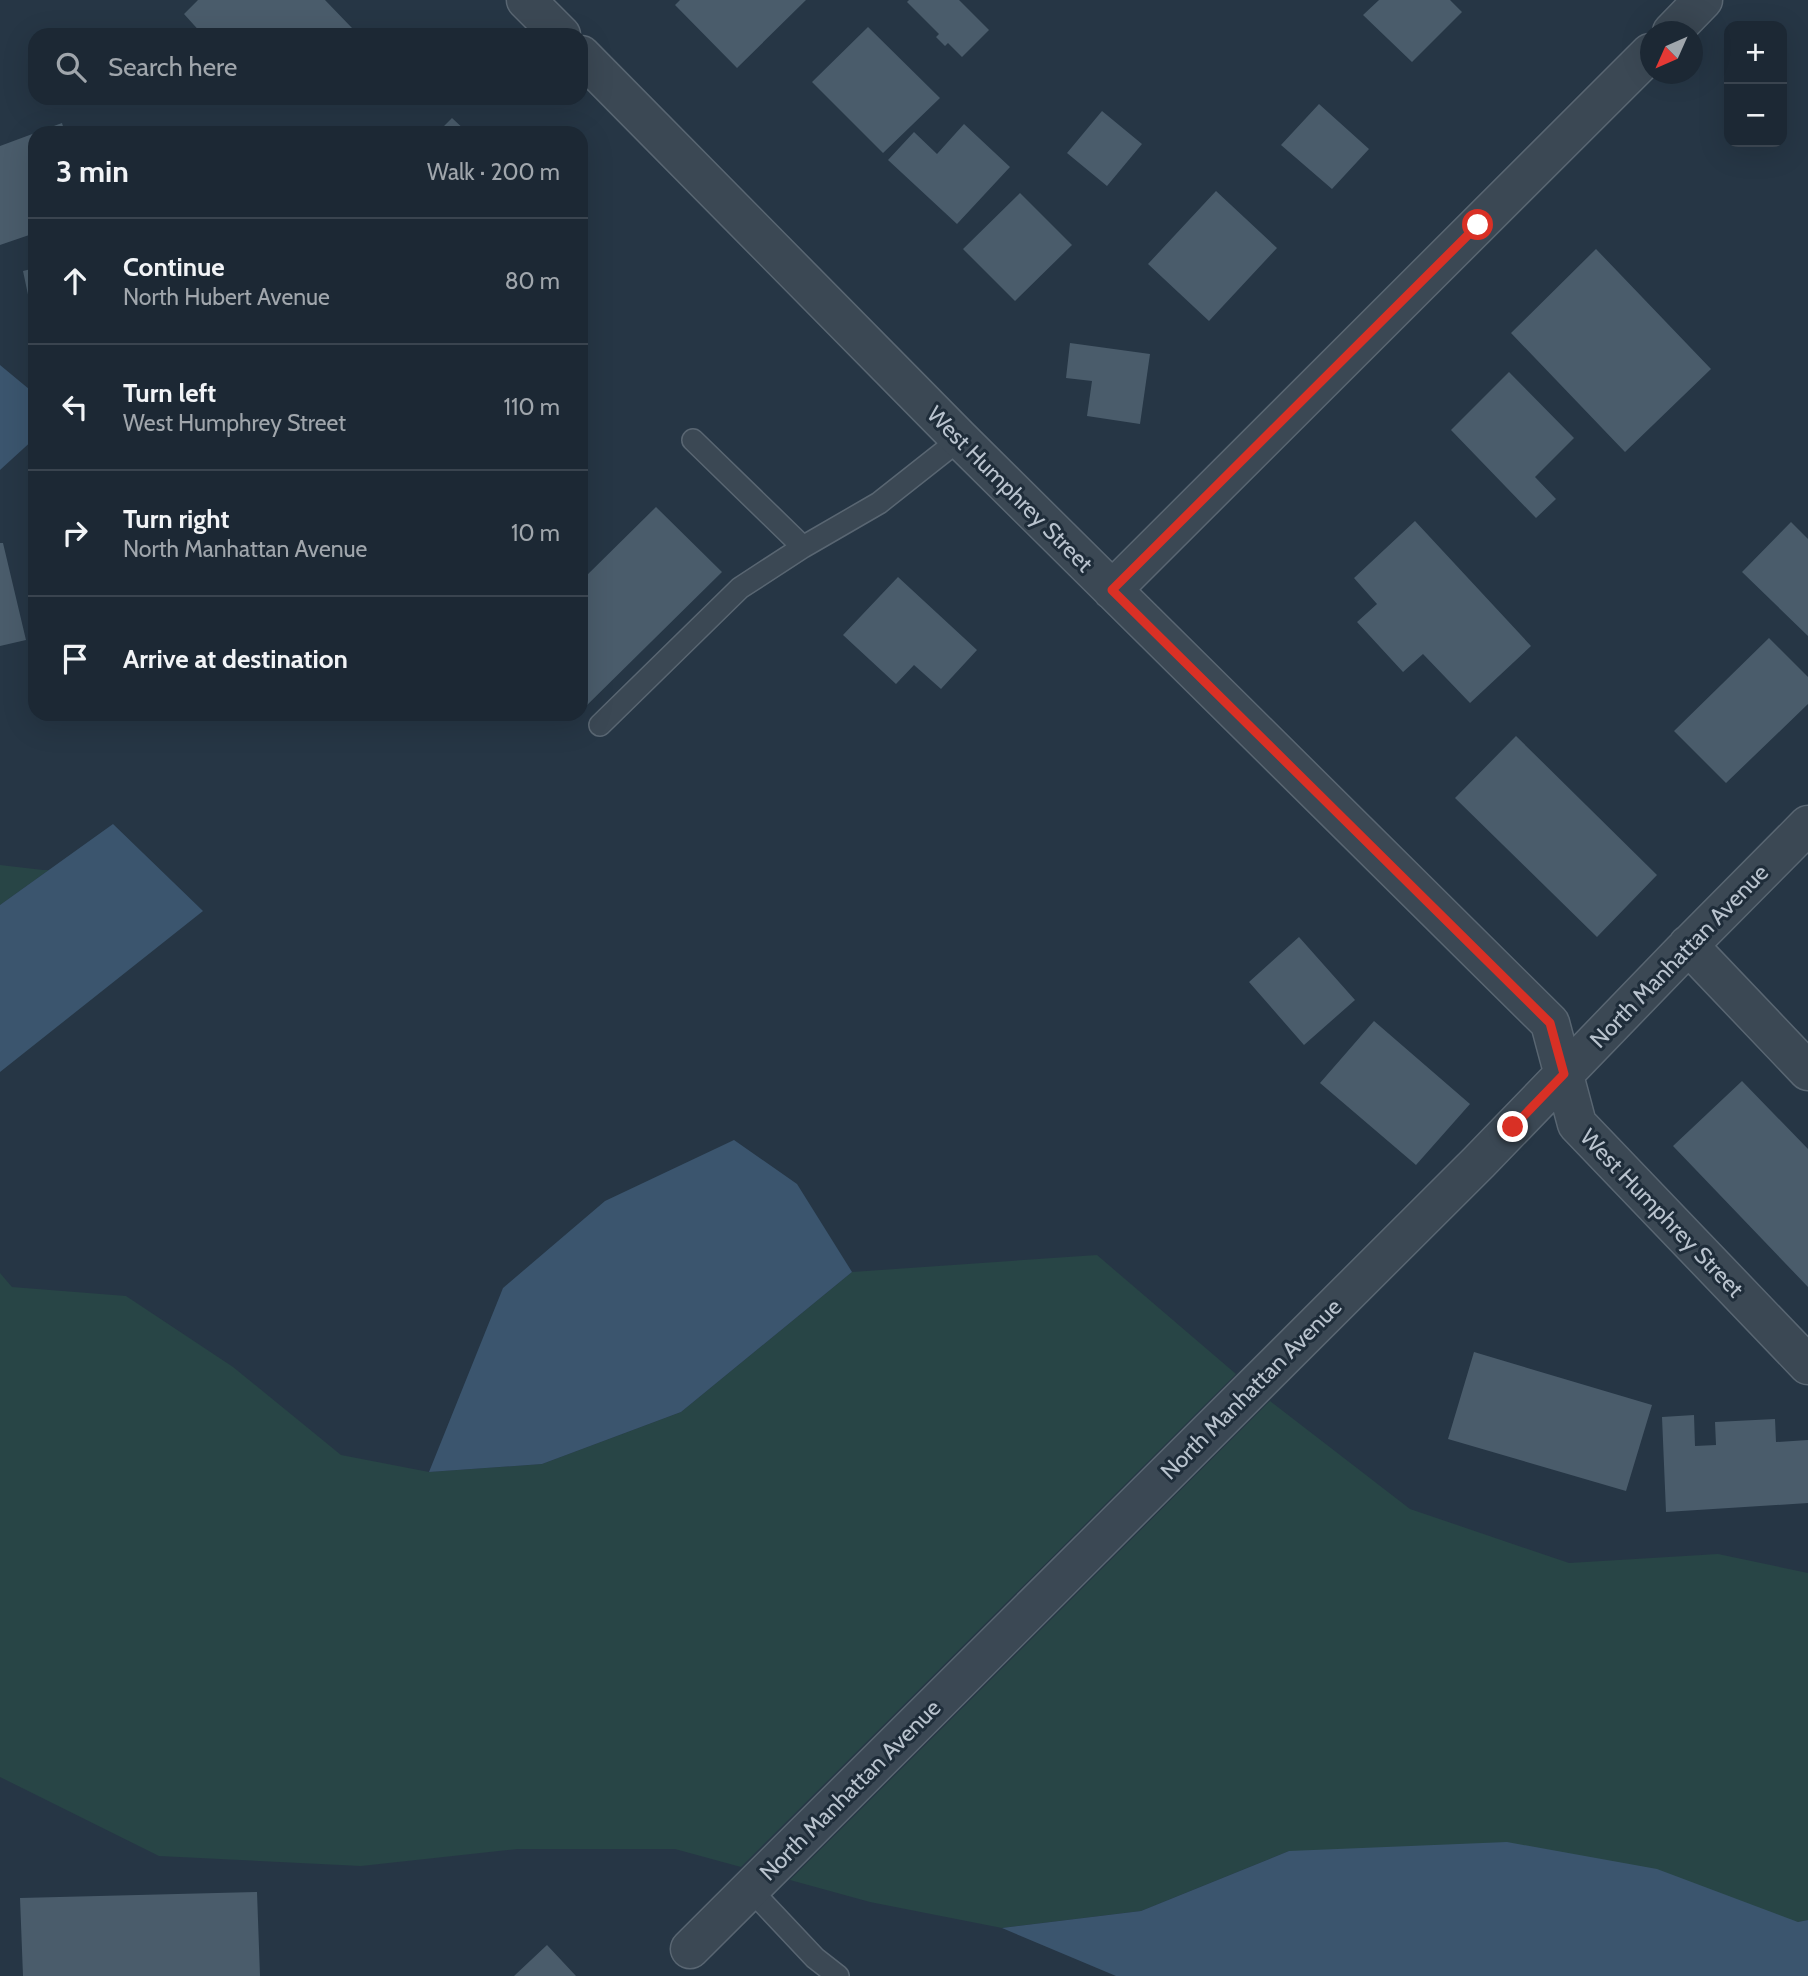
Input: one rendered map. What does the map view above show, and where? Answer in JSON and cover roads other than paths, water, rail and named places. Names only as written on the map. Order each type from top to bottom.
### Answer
[{"type":"street","points":[[526,0],[554,28]]},
{"type":"street","points":[[1683,21],[1703,0]]},
{"type":"street","name":"West Humphrey Street","points":[[588,62],[960,439],[1550,1023],[1577,1124],[1808,1365]]},
{"type":"street","points":[[1112,590],[1640,63]]},
{"type":"street","name":"North Manhattan Avenue","points":[[690,1949],[1479,1162],[1808,825]]},
{"type":"street","points":[[1688,945],[1807,1069]]},
{"type":"lane","points":[[600,725],[740,588],[803,547],[879,503],[960,439]]},
{"type":"lane","points":[[693,440],[803,547]]},
{"type":"lane","points":[[750,1889],[816,1958],[838,1976]]},
{"type":"water","points":[[0,365],[28,388],[28,444],[0,470]]},
{"type":"water","points":[[113,824],[203,911],[0,1072],[0,905]]},
{"type":"water","points":[[734,1140],[797,1184],[852,1272],[681,1412],[542,1464],[429,1472],[503,1288],[605,1201]]},
{"type":"water","points":[[1507,1842],[1657,1869],[1798,1922],[1808,1920],[1808,1976],[1116,1976],[1002,1928],[1141,1911],[1289,1851]]}]
